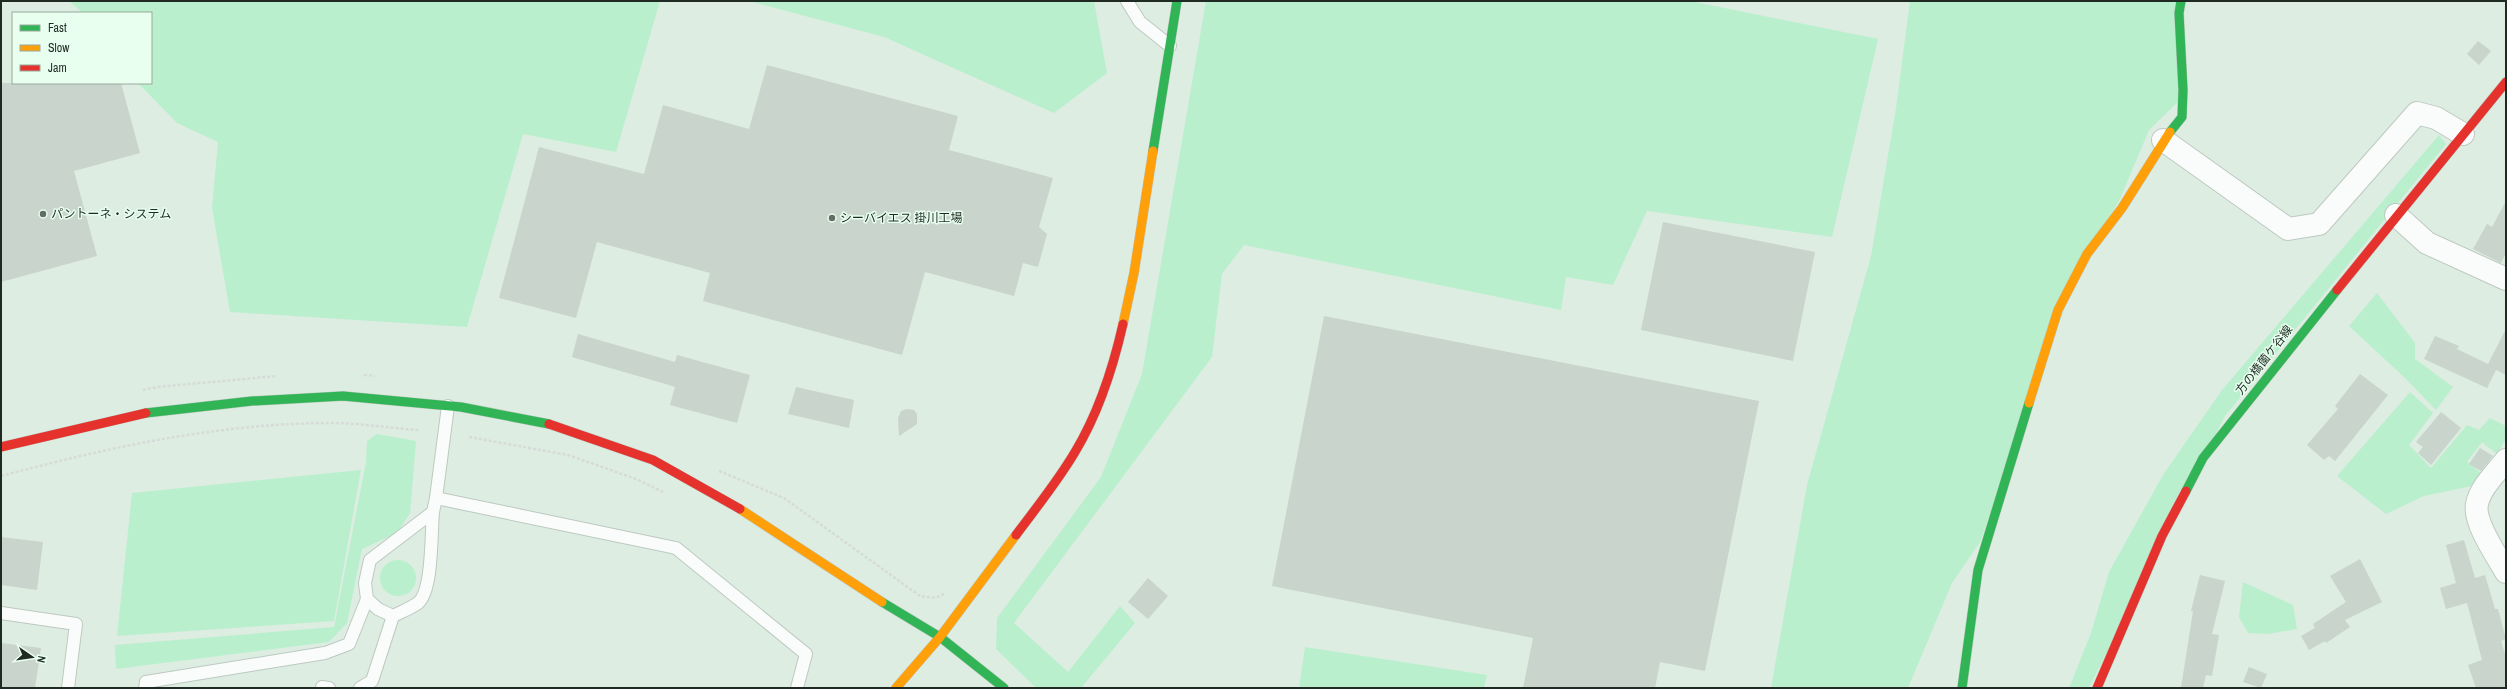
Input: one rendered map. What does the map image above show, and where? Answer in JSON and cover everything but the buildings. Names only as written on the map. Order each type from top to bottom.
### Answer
[{"type":"street","points":[[896,688],[940,637],[1050,489],[1074,452],[1096,409],[1118,345],[1134,273],[1177,1]]},
{"type":"street","points":[[1962,688],[1978,570],[2058,310],[2087,254],[2122,208],[2163,140],[2182,117],[2183,90],[2179,13],[2181,1]]},
{"type":"street","name":"方の橋薗ケ谷線","points":[[2097,688],[2162,536],[2203,458],[2396,215],[2506,82]]},
{"type":"street","points":[[2163,140],[2288,229],[2320,224],[2417,113],[2436,118],[2463,134]]},
{"type":"street","points":[[2396,215],[2427,243],[2506,280]]},
{"type":"street","points":[[1,447],[160,410],[252,401],[343,396],[448,406],[551,424],[653,460],[760,520],[870,594],[940,637],[1004,688]]},
{"type":"street","points":[[2506,460],[2486,485],[2476,504],[2480,524],[2506,572]]},
{"type":"street","points":[[2476,504],[2506,548]]},
{"type":"lane","points":[[1127,1],[1140,22],[1170,46]]},
{"type":"lane","points":[[360,688],[372,681],[393,616],[419,602],[427,589],[430,572],[433,512],[448,406]]},
{"type":"lane","points":[[436,498],[676,548],[806,654],[796,688]]},
{"type":"lane","points":[[145,688],[146,682],[325,653],[349,644],[367,599],[365,583],[370,560],[433,512]]},
{"type":"lane","points":[[367,599],[378,609],[393,616]]},
{"type":"lane","points":[[1,613],[76,624],[68,688]]},
{"type":"path","points":[[360,375],[383,377]]},
{"type":"path","points":[[142,390],[164,386],[279,376]]},
{"type":"path","points":[[1,476],[84,454],[161,438],[236,428],[322,423],[420,430]]},
{"type":"path","points":[[469,437],[568,455],[636,479],[670,495]]},
{"type":"path","points":[[718,470],[784,498],[920,596],[935,598],[947,593]]},
{"type":"green space","points":[[69,1],[660,1],[616,152],[523,134],[467,327],[230,312],[212,208],[218,142],[177,123],[139,84],[152,84],[152,12],[82,12]]},
{"type":"green space","points":[[749,1],[1094,1],[1107,73],[1054,113],[884,37]]},
{"type":"green space","points":[[1206,1],[1690,1],[1878,39],[1832,237],[1647,211],[1613,285],[1566,277],[1561,310],[1244,245],[1222,274],[1212,357],[1014,623],[1068,672],[1120,606],[1135,623],[1081,688],[1036,688],[996,649],[997,618],[1101,477],[1142,374]]},
{"type":"green space","points":[[1910,1],[2183,1],[2179,101],[2149,130],[2120,199],[2079,268],[1980,542],[1952,583],[1908,688],[1771,688],[1807,485],[1871,256],[1896,108]]},
{"type":"green space","points":[[2439,135],[2446,144],[2225,416],[2089,688],[2069,688],[2091,633],[2109,572],[2163,475],[2222,390]]},
{"type":"green space","points":[[2377,293],[2415,343],[2415,359],[2453,387],[2436,410],[2404,377],[2349,326]]},
{"type":"green space","points":[[2410,392],[2433,413],[2409,445],[2431,468],[2467,425],[2479,430],[2490,418],[2506,426],[2506,439],[2497,454],[2482,442],[2467,462],[2482,474],[2472,486],[2424,496],[2386,514],[2337,476]]},
{"type":"green space","points":[[377,434],[416,441],[410,513],[397,533],[362,549],[347,623],[329,642],[116,669],[115,645],[334,627],[366,462],[367,441]]},
{"type":"green space","points":[[361,470],[334,621],[117,636],[132,493]]},
{"type":"green space","points":[[401,560],[411,565],[415,571],[415,585],[411,591],[405,595],[395,596],[385,591],[381,585],[380,575],[385,565],[391,561]]},
{"type":"green space","points":[[2243,582],[2293,605],[2297,629],[2268,634],[2248,633],[2239,617]]},
{"type":"green space","points":[[1305,647],[1487,675],[1484,688],[1299,688]]},
{"type":"traffic: fast","points":[[1153,151],[1177,1]]},
{"type":"traffic: fast","points":[[2170,132],[2182,117],[2183,90],[2179,13],[2181,1]]},
{"type":"traffic: fast","points":[[2186,491],[2203,458],[2337,290]]},
{"type":"traffic: fast","points":[[146,413],[252,401],[343,396],[461,407],[549,424]]},
{"type":"traffic: fast","points":[[1962,688],[1978,570],[2029,403]]},
{"type":"traffic: fast","points":[[882,602],[940,637],[1004,688]]},
{"type":"traffic: slow","points":[[2029,403],[2058,310],[2087,254],[2122,208],[2170,132]]},
{"type":"traffic: slow","points":[[1123,324],[1134,273],[1153,151]]},
{"type":"traffic: slow","points":[[740,509],[882,602]]},
{"type":"traffic: slow","points":[[896,688],[940,637],[1016,535]]},
{"type":"traffic: jam","points":[[2337,290],[2506,82]]},
{"type":"traffic: jam","points":[[1016,535],[1047,494],[1075,452],[1091,422],[1115,357],[1123,324]]},
{"type":"traffic: jam","points":[[1,447],[146,413]]},
{"type":"traffic: jam","points":[[549,424],[653,460],[740,509]]},
{"type":"traffic: jam","points":[[2097,688],[2162,536],[2186,491]]},
{"type":"place","name":"パントーネ・システム","points":[[43,214]]},
{"type":"place","name":"シーバイエス 掛川工場","points":[[832,218]]}]
